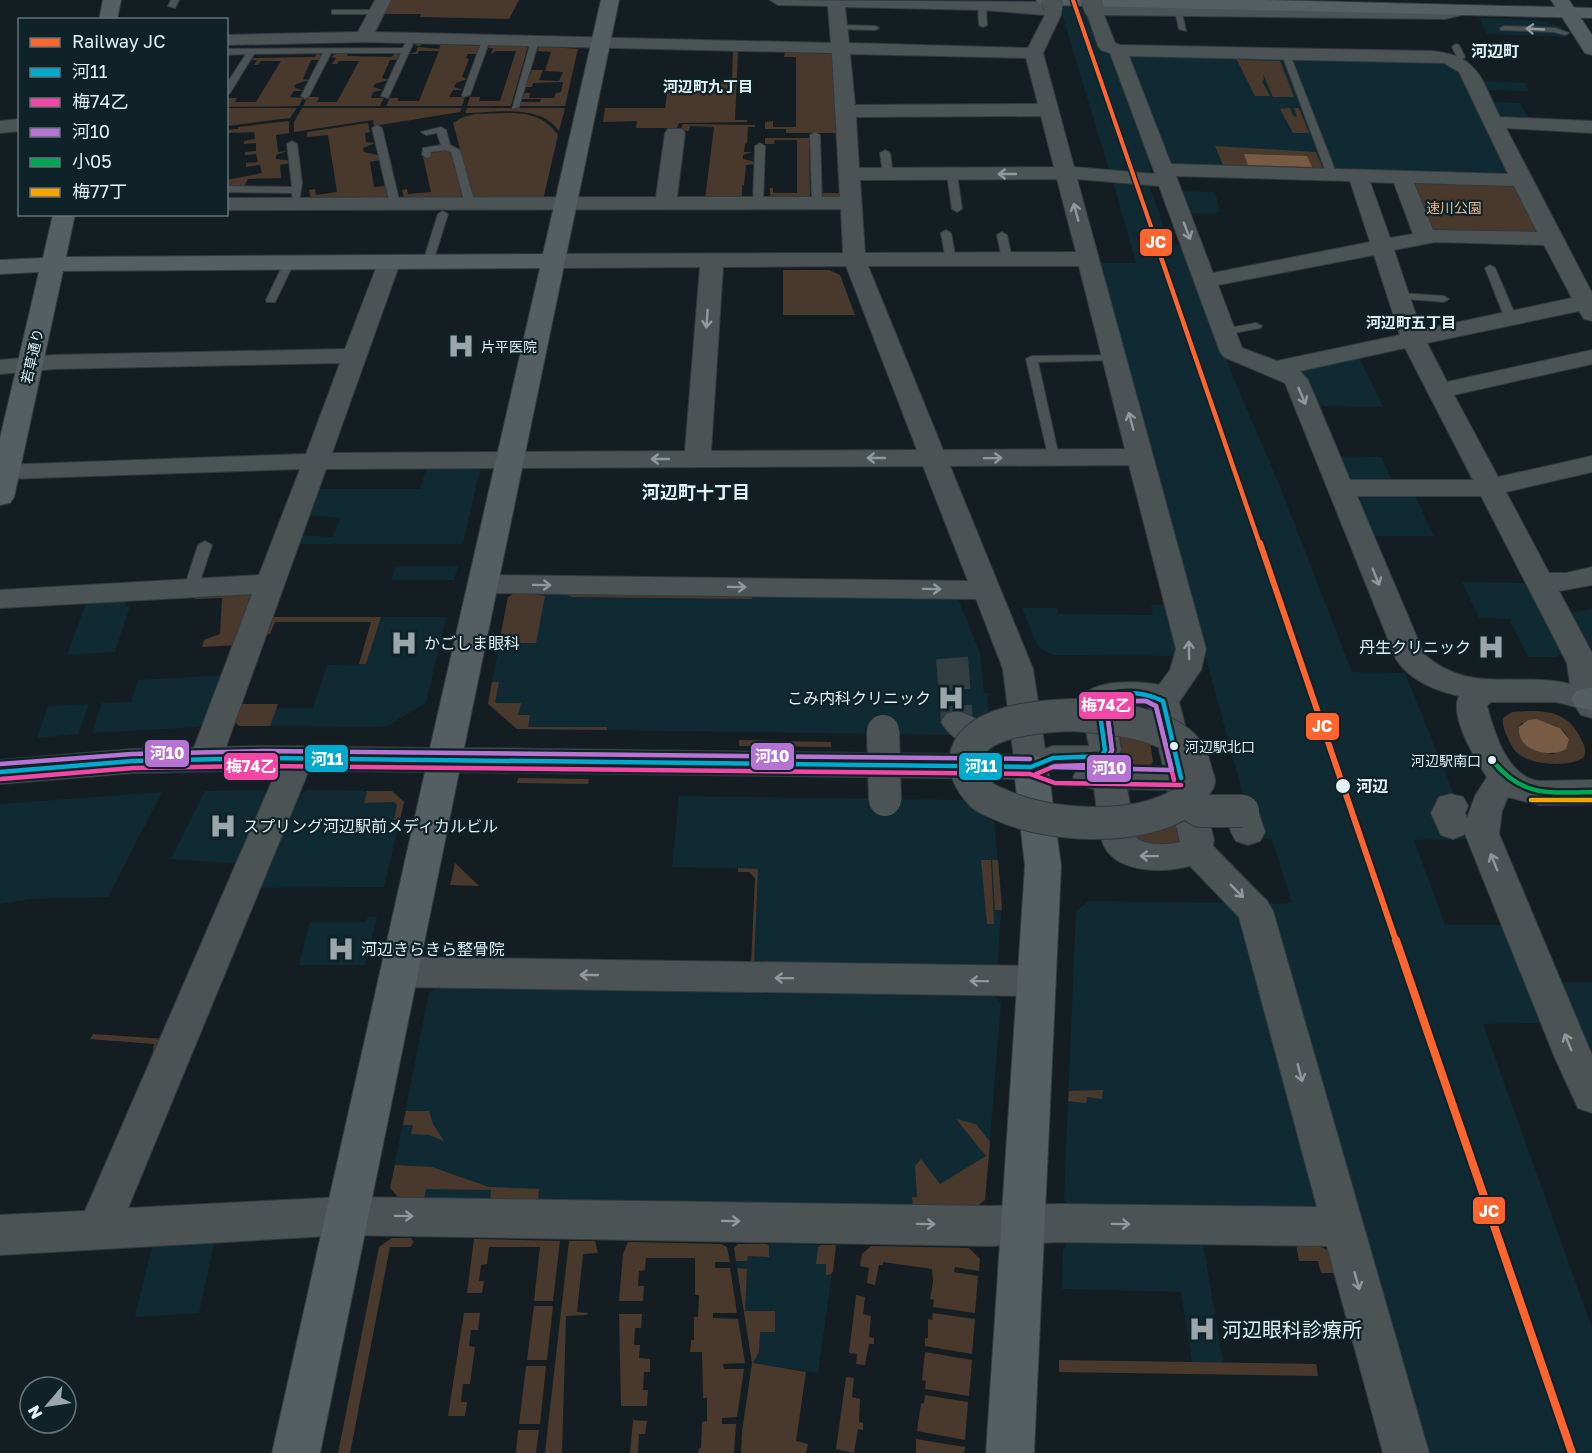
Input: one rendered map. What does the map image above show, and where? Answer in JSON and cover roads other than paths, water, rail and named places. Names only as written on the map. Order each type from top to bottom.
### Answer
[{"type":"main road","points":[[1564,6],[1592,49]]},
{"type":"street","points":[[104,18],[112,0]]},
{"type":"street","points":[[296,1453],[345,1215],[610,0]]},
{"type":"street","points":[[778,0],[982,5],[1460,10],[1564,6],[1592,13]]},
{"type":"street","points":[[1269,0],[1330,15],[1386,3],[1411,8]]},
{"type":"street","points":[[836,2],[846,111],[854,260],[1018,669],[1032,767],[1043,866],[1010,1453]]},
{"type":"street","points":[[1051,4],[1034,53],[1191,653],[1181,676],[1163,701],[1197,840],[1196,850],[1255,911],[1406,1453]]},
{"type":"street","points":[[364,37],[380,6]]},
{"type":"street","points":[[1274,369],[1511,319],[1590,306],[1551,239],[1466,68],[1456,54],[1431,56],[1348,53],[1286,56],[1118,50],[1107,46],[1093,6],[1330,15],[1445,14],[1460,10]]},
{"type":"street","points":[[1330,15],[1348,53]]},
{"type":"street","points":[[228,40],[364,37],[409,44],[486,40],[1034,53]]},
{"type":"street","points":[[1118,50],[1232,352],[1291,375],[1296,380],[1411,659],[1423,670],[1460,687],[1485,691],[1556,691],[1590,702],[1582,663],[1413,339],[1358,175]]},
{"type":"street","points":[[846,111],[1048,110]]},
{"type":"street","points":[[1492,122],[1592,127]]},
{"type":"street","points":[[0,127],[18,125]]},
{"type":"street","points":[[666,203],[670,140]]},
{"type":"street","points":[[849,174],[1358,175],[1521,180]]},
{"type":"street","points":[[1399,177],[1403,180],[1425,238]]},
{"type":"street","points":[[228,204],[296,197],[394,204],[851,203]]},
{"type":"street","name":"若草通り","points":[[0,497],[63,216]]},
{"type":"street","points":[[1205,281],[1425,238],[1443,236],[1551,239]]},
{"type":"street","points":[[0,267],[53,264],[1088,259]]},
{"type":"street","points":[[697,459],[711,261]]},
{"type":"street","points":[[206,758],[390,262]]},
{"type":"street","points":[[0,367],[30,363],[354,357]]},
{"type":"street","points":[[1439,391],[1592,357]]},
{"type":"street","points":[[6,471],[317,460],[1141,457]]},
{"type":"street","points":[[1341,488],[1469,489],[1592,464]]},
{"type":"street","points":[[1540,583],[1566,582],[1592,576]]},
{"type":"street","points":[[0,598],[271,584]]},
{"type":"street","points":[[484,584],[987,590]]},
{"type":"street","points":[[1485,691],[1472,700],[1473,715],[1495,766],[1506,779],[1531,792],[1592,792]]},
{"type":"street","points":[[1032,767],[1053,758],[1094,758],[1105,753],[1097,703],[1104,695],[1148,693],[1163,701]]},
{"type":"street","points":[[0,772],[75,765],[206,758],[298,758],[445,760],[1032,767],[1056,776],[1109,777],[1195,791],[1199,781],[1198,769],[1185,747],[1173,739],[1142,726],[1090,716],[1053,716],[968,730],[965,765],[968,778],[980,803],[1033,816],[1089,824],[1144,818],[1183,790]]},
{"type":"street","points":[[883,731],[885,800]]},
{"type":"street","points":[[98,1230],[298,758]]},
{"type":"street","points":[[1109,777],[1119,841],[1124,849],[1141,856],[1183,856],[1196,850]]},
{"type":"street","points":[[1506,779],[1497,786],[1490,797],[1482,834],[1592,1096]]},
{"type":"street","points":[[1183,790],[1200,812],[1243,811],[1257,826]]},
{"type":"street","points":[[398,972],[1038,981]]},
{"type":"street","points":[[0,1235],[345,1215],[983,1226],[1023,1224],[1342,1227]]},
{"type":"lane","points":[[982,5],[983,25]]},
{"type":"lane","points":[[335,12],[380,6]]},
{"type":"lane","points":[[1177,9],[1183,29]]},
{"type":"lane","points":[[840,27],[875,28]]},
{"type":"lane","points":[[1504,28],[1554,30],[1565,33]]},
{"type":"lane","points":[[466,95],[486,40]]},
{"type":"lane","points":[[515,107],[535,41]]},
{"type":"lane","points":[[228,52],[329,50],[409,44],[385,96]]},
{"type":"lane","points":[[305,96],[329,50]]},
{"type":"lane","points":[[228,88],[252,51]]},
{"type":"lane","points":[[1245,58],[1286,56],[1332,175]]},
{"type":"lane","points":[[458,85],[470,85]]},
{"type":"lane","points":[[299,86],[310,86]]},
{"type":"lane","points":[[378,86],[390,86]]},
{"type":"lane","points":[[377,128],[394,204]]},
{"type":"lane","points":[[426,132],[441,130],[446,147]]},
{"type":"lane","points":[[815,135],[817,203]]},
{"type":"lane","points":[[228,189],[296,197],[292,144]]},
{"type":"lane","points":[[427,155],[426,150],[446,147],[456,150],[470,204]]},
{"type":"lane","points":[[369,149],[382,148]]},
{"type":"lane","points":[[746,156],[759,151],[758,203]]},
{"type":"lane","points":[[885,153],[888,174]]},
{"type":"lane","points":[[280,156],[294,155]]},
{"type":"lane","points":[[952,174],[957,209]]},
{"type":"lane","points":[[428,262],[443,214]]},
{"type":"lane","points":[[946,233],[951,260]]},
{"type":"lane","points":[[1002,235],[1007,259]]},
{"type":"lane","points":[[271,300],[289,263]]},
{"type":"lane","points":[[1490,268],[1511,319]]},
{"type":"lane","points":[[1398,296],[1444,299]]},
{"type":"lane","points":[[1224,332],[1256,326]]},
{"type":"lane","points":[[1053,457],[1032,358],[1115,358]]},
{"type":"lane","points":[[191,588],[205,545]]},
{"type":"tunnel","points":[[952,658],[957,722]]},
{"type":"rail line","name":"JC","points":[[1073,0],[1572,1453]]},
{"type":"place","name":"片平医院","points":[[461,346]]},
{"type":"place","name":"かごしま眼科","points":[[404,643]]},
{"type":"place","name":"丹生クリニック","points":[[1491,647]]},
{"type":"place","name":"こみ内科クリニック","points":[[951,698]]},
{"type":"place","name":"河辺駅北口","points":[[1174,746]]},
{"type":"place","name":"河辺駅南口","points":[[1492,760]]},
{"type":"place","name":"河辺","points":[[1343,786]]},
{"type":"place","name":"スプリング河辺駅前メディカルビル","points":[[223,826]]},
{"type":"place","name":"河辺きらきら整骨院","points":[[341,949]]},
{"type":"place","name":"河辺眼科診療所","points":[[1202,1329]]},
{"type":"district","name":"河辺町","points":[[1495,51]]},
{"type":"district","name":"河辺町九丁目","points":[[708,86]]},
{"type":"district","name":"河辺町五丁目","points":[[1411,322]]},
{"type":"district","name":"河辺町十丁目","points":[[696,492]]},
{"type":"park label","name":"速川公園","points":[[1454,207]]}]
